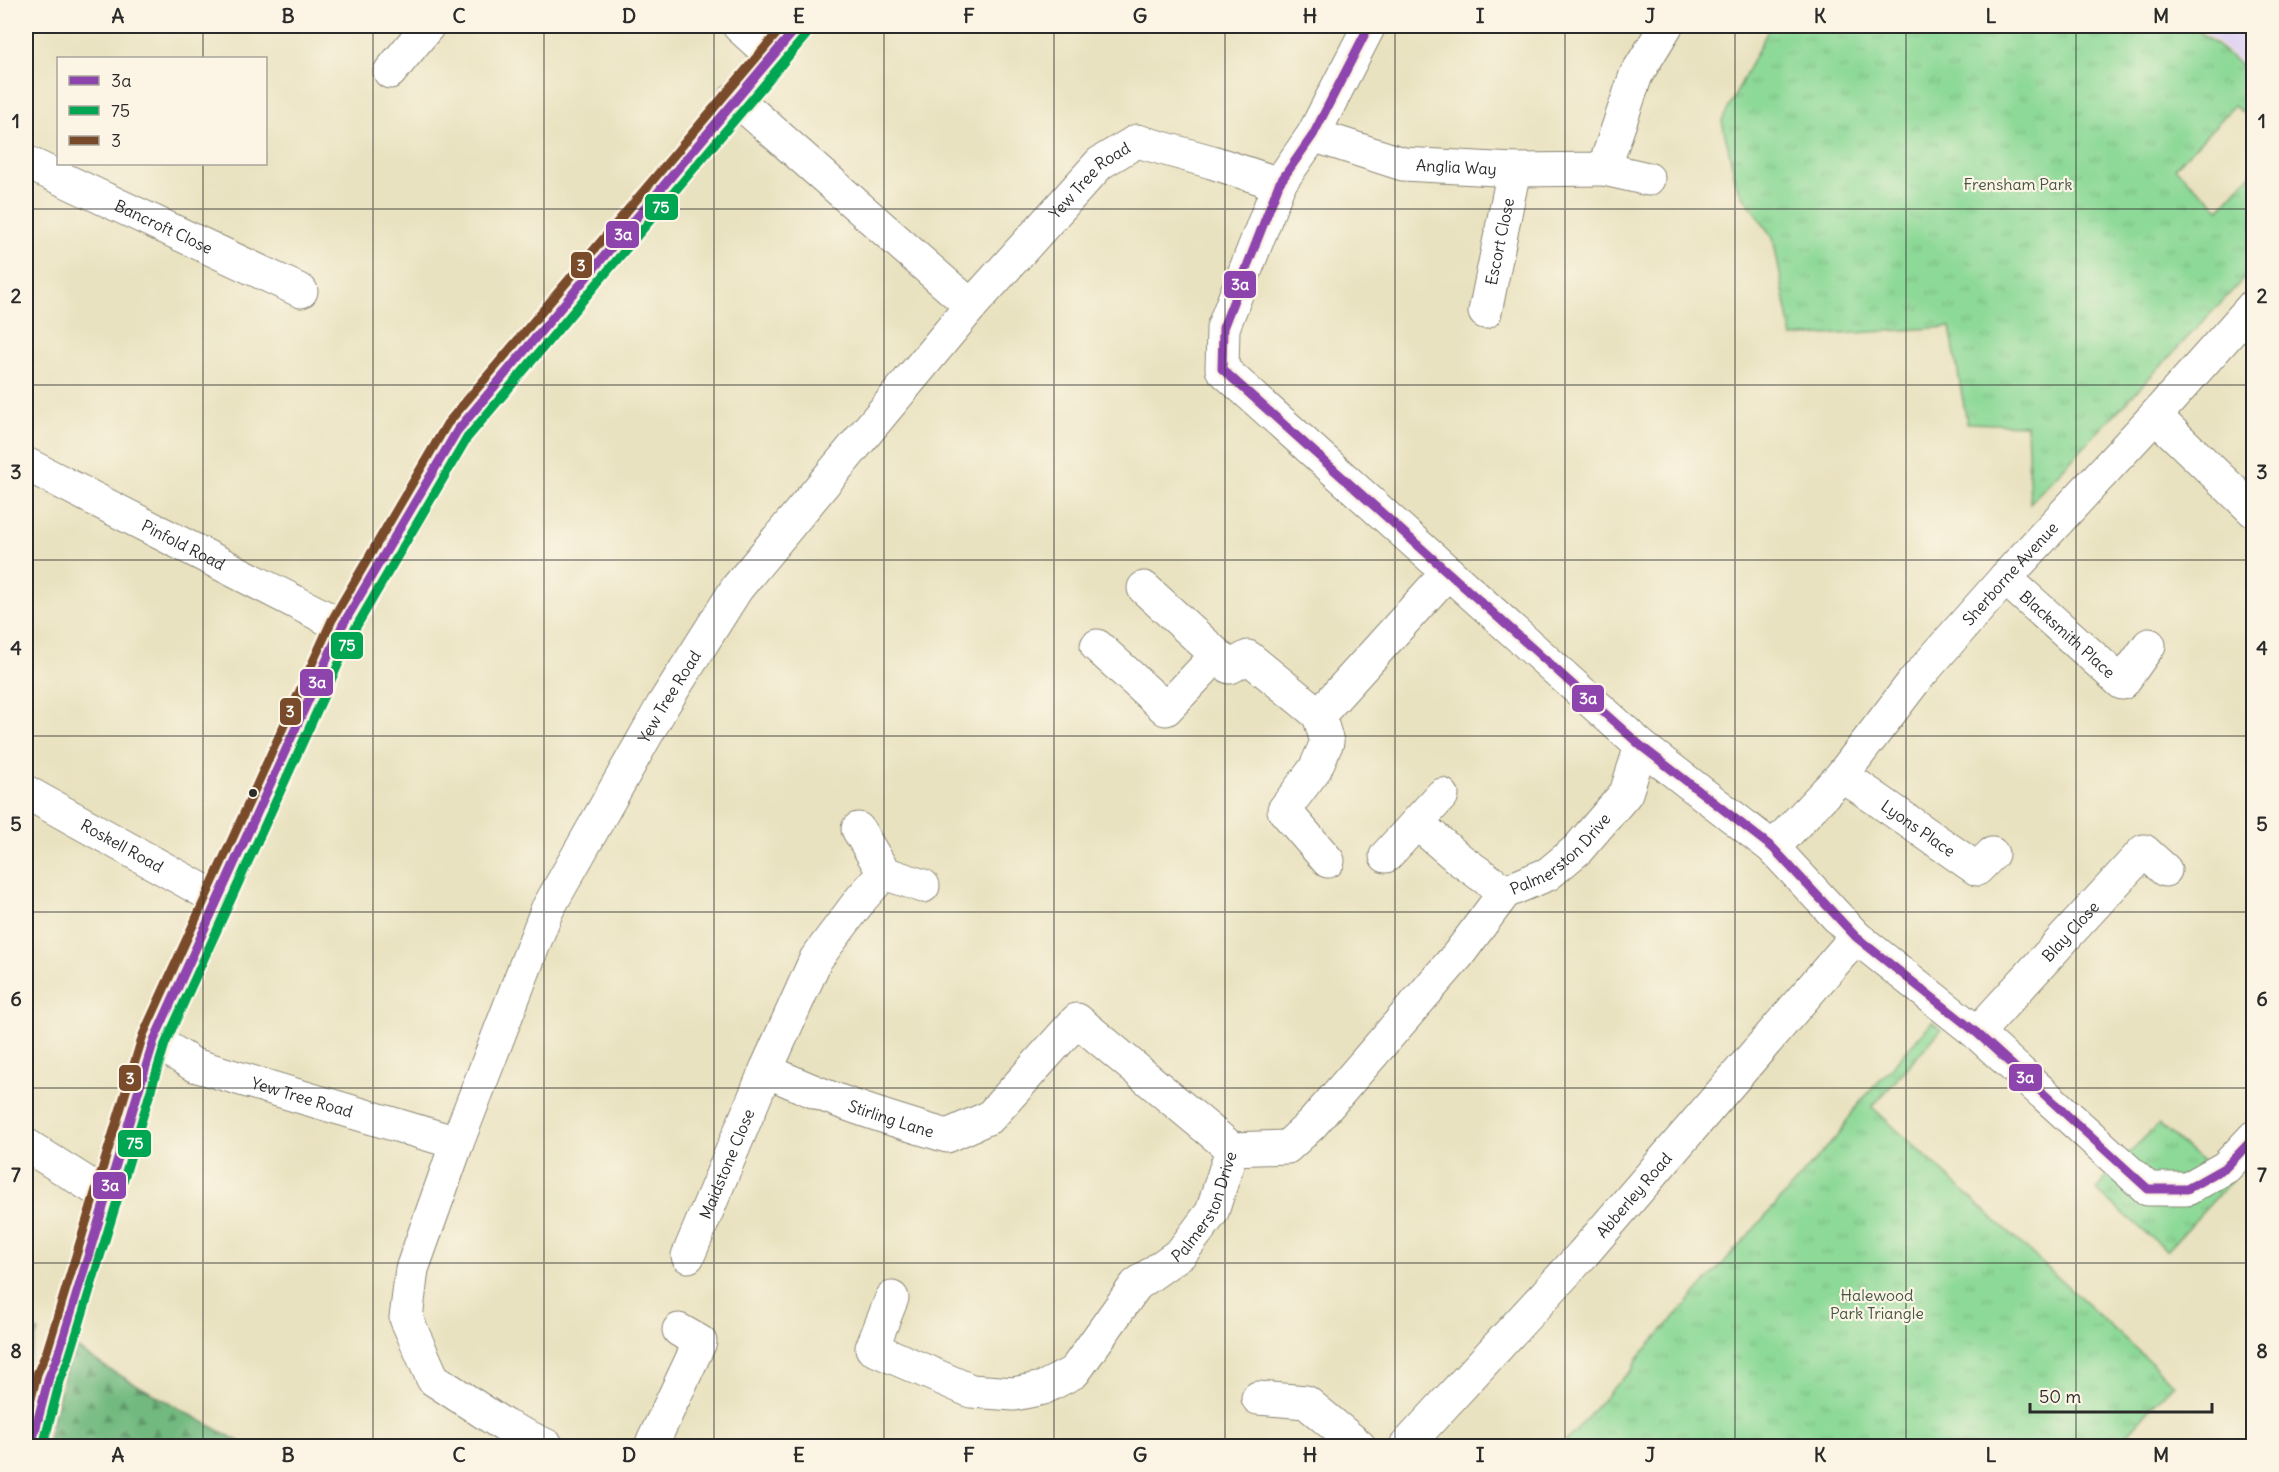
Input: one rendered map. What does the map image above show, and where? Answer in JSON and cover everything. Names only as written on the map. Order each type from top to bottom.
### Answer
[{"type":"street","points":[[390,72],[428,26]]},
{"type":"street","points":[[739,26],[771,55]]},
{"type":"street","points":[[31,1446],[49,1377],[58,1355],[154,1040],[342,626],[457,430],[771,55],[798,26]]},
{"type":"street","points":[[1369,26],[1313,135],[1280,184],[1223,328],[1222,369],[1641,746],[1773,848],[1856,937],[1977,1033],[2148,1189],[2187,1189],[2226,1167],[2253,1137]]},
{"type":"street","points":[[1604,169],[1636,75],[1666,26]]},
{"type":"street","points":[[735,98],[971,306]]},
{"type":"street","name":"Anglia Way","points":[[1313,135],[1403,164],[1514,170],[1604,169],[1648,179]]},
{"type":"street","name":"Yew Tree Road","points":[[547,1446],[505,1426],[433,1379],[406,1318],[411,1269],[547,910],[663,705],[737,588],[971,306],[1100,163],[1137,141],[1280,184]]},
{"type":"street","name":"Bancroft Close","points":[[26,162],[302,291]]},
{"type":"street","name":"Escort Close","points":[[1485,312],[1514,170]]},
{"type":"street","name":"Sherborne Avenue","points":[[1773,848],[1842,775],[1915,680],[2253,305]]},
{"type":"street","points":[[2155,416],[2253,511]]},
{"type":"street","name":"Pinfold Road","points":[[26,464],[342,626]]},
{"type":"street","points":[[1319,715],[1448,572]]},
{"type":"street","name":"Blacksmith Place","points":[[2006,578],[2122,682],[2149,645]]},
{"type":"street","points":[[1144,588],[1230,667],[1248,657],[1319,715],[1327,742],[1315,770],[1284,810],[1328,861]]},
{"type":"street","points":[[1097,646],[1166,709],[1217,655]]},
{"type":"street","name":"Palmerston Drive","points":[[891,1298],[872,1348],[971,1390],[1014,1394],[1043,1388],[1074,1372],[1136,1285],[1181,1253],[1212,1212],[1232,1149],[1287,1147],[1312,1124],[1458,955],[1505,892],[1548,874],[1578,849],[1626,793],[1641,746]]},
{"type":"street","name":"Lyons Place","points":[[1842,775],[1977,869],[1992,854]]},
{"type":"street","name":"Roskell Road","points":[[26,792],[218,899]]},
{"type":"street","points":[[1386,856],[1442,795]]},
{"type":"street","points":[[1417,823],[1459,859],[1505,892]]},
{"type":"street","points":[[858,829],[884,873],[923,886]]},
{"type":"street","name":"Blay Close","points":[[1977,1033],[2144,851],[2165,870]]},
{"type":"street","points":[[766,1070],[816,959],[861,899],[884,873]]},
{"type":"street","name":"Abberley Road","points":[[1406,1446],[1582,1255],[1856,937]]},
{"type":"street","name":"Stirling Lane","points":[[766,1070],[808,1091],[947,1136],[990,1117],[1077,1020],[1232,1149]]},
{"type":"street","name":"Yew Tree Road","points":[[154,1040],[194,1065],[457,1143]]},
{"type":"street","name":"Maidstone Close","points":[[688,1256],[766,1070]]},
{"type":"street","points":[[26,1145],[107,1196]]},
{"type":"street","points":[[651,1446],[700,1342],[679,1330]]},
{"type":"street","points":[[1258,1398],[1306,1402],[1359,1446]]},
{"type":"shaded area","points":[[2197,26],[2253,26],[2253,49],[2242,63]]},
{"type":"green space","name":"Frensham Park","points":[[1770,26],[2192,26],[2243,66],[2253,54],[2253,120],[2234,106],[2175,168],[2220,209],[2253,172],[2253,269],[2030,503],[2027,425],[1967,423],[1950,327],[1792,337],[1773,238],[1737,187],[1722,121]]},
{"type":"green space","name":"Halewood Park Triangle","points":[[1932,1022],[1941,1030],[1872,1107],[2174,1384],[2117,1446],[1562,1446],[1632,1370],[1638,1358],[1840,1133],[1855,1108]]},
{"type":"green space","points":[[2159,1124],[2215,1173],[2232,1180],[2167,1251],[2096,1190],[2119,1162]]},
{"type":"green space","points":[[26,1324],[38,1331],[26,1369]]},
{"type":"green space","points":[[72,1345],[110,1370],[247,1446],[63,1446],[48,1439]]},
{"type":"transit line","name":"3","points":[[26,1420],[37,1374],[47,1351],[143,1035],[332,620],[447,424],[783,26]]},
{"type":"transit line","name":"3a","points":[[31,1446],[49,1377],[58,1355],[154,1040],[342,626],[457,431],[798,26]]},
{"type":"transit line","name":"3a","points":[[1369,26],[1313,135],[1279,184],[1223,328],[1222,369],[1641,746],[1773,848],[1856,937],[1977,1033],[2148,1189],[2187,1189],[2226,1167],[2254,1138]]},
{"type":"transit line","name":"75","points":[[43,1446],[60,1381],[165,1044],[353,632],[467,438],[807,34]]}]
